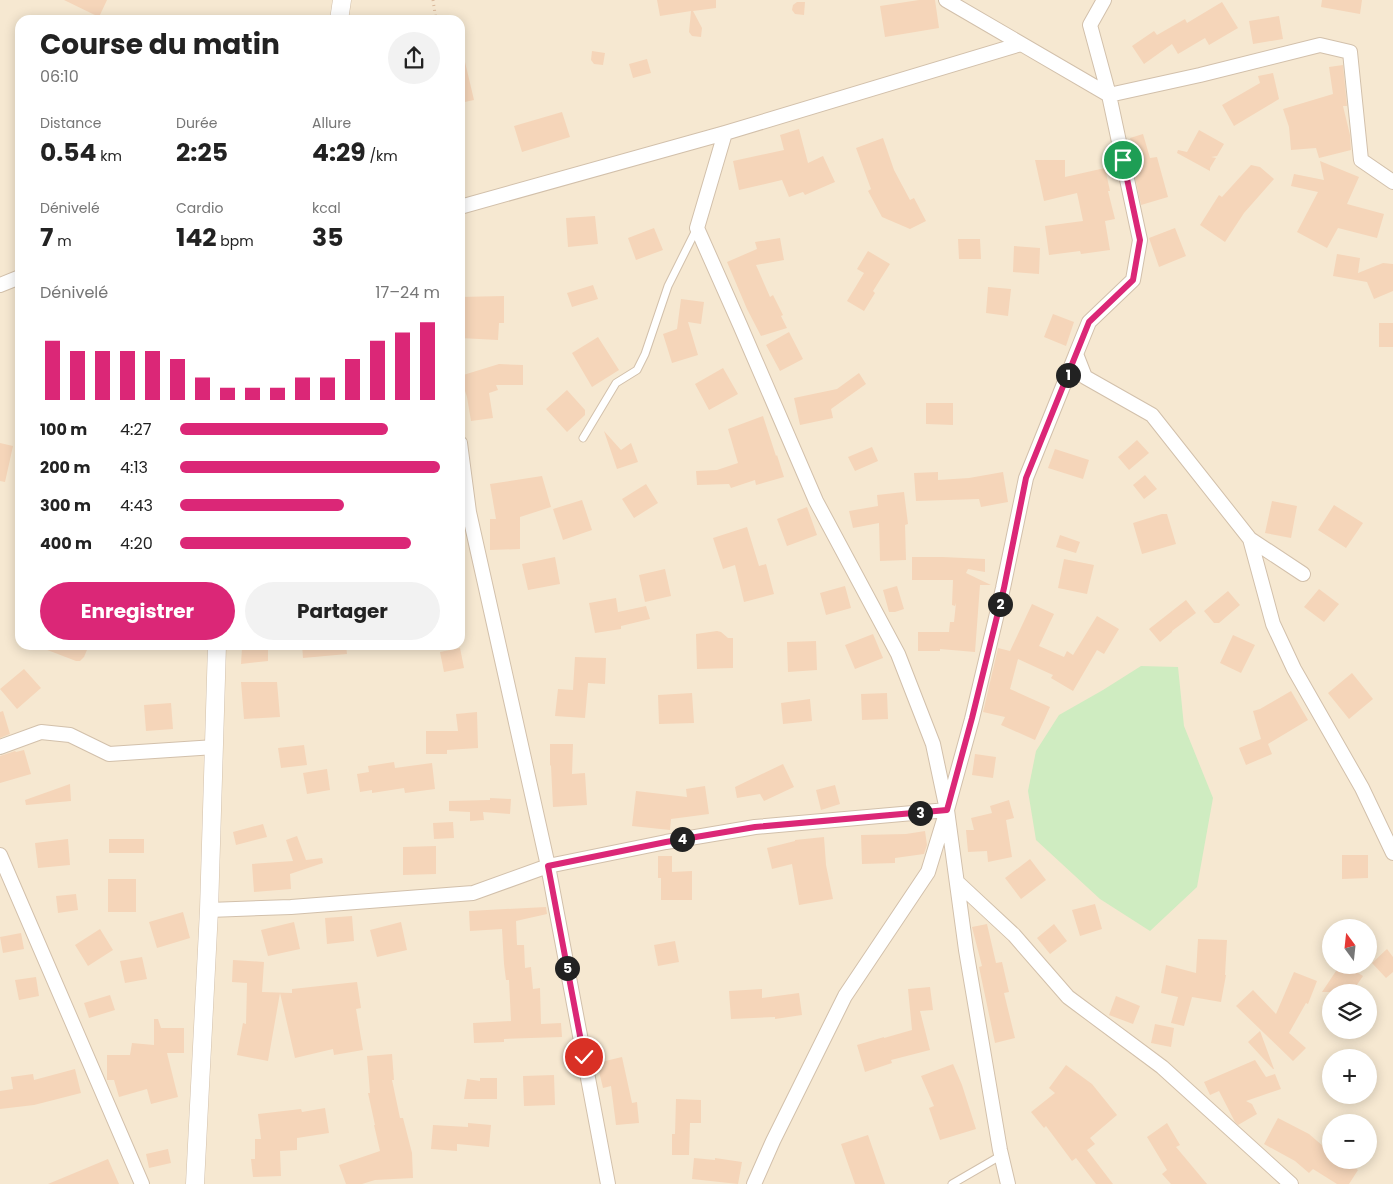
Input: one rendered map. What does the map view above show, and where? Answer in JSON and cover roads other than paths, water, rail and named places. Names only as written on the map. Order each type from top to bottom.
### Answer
[{"type":"street","points":[[340,15],[342,0]]},
{"type":"street","points":[[946,0],[1109,95],[1200,75],[1320,45],[1350,52],[1361,160],[1393,182]]},
{"type":"street","points":[[754,1184],[773,1141],[846,996],[928,872],[972,718],[1004,588],[1026,478],[1089,322],[1133,280],[1140,240],[1109,95],[1090,25],[1104,0]]},
{"type":"street","points":[[465,206],[725,133],[1021,44]]},
{"type":"street","points":[[725,133],[697,228],[816,501],[898,654],[932,744],[947,810],[966,950],[1008,1184]]},
{"type":"street","points":[[0,285],[15,279]]},
{"type":"street","points":[[1076,354],[1085,377],[1152,415],[1250,539],[1302,574]]},
{"type":"street","points":[[465,481],[469,512],[548,866],[608,1184]]},
{"type":"street","points":[[1250,539],[1273,624],[1294,669],[1362,788],[1393,853]]},
{"type":"street","points":[[195,1184],[209,910],[217,650]]},
{"type":"street","points":[[0,747],[41,732],[70,735],[109,754],[215,747]]},
{"type":"street","points":[[209,910],[292,907],[473,893],[548,866],[666,842],[755,827],[947,810]]},
{"type":"street","points":[[0,855],[142,1184]]},
{"type":"street","points":[[957,882],[1014,935],[1068,997],[1162,1067],[1291,1184]]},
{"type":"lane","points":[[584,438],[616,383],[637,370],[645,354],[668,286],[697,228]]},
{"type":"lane","points":[[952,1184],[1002,1155]]}]
